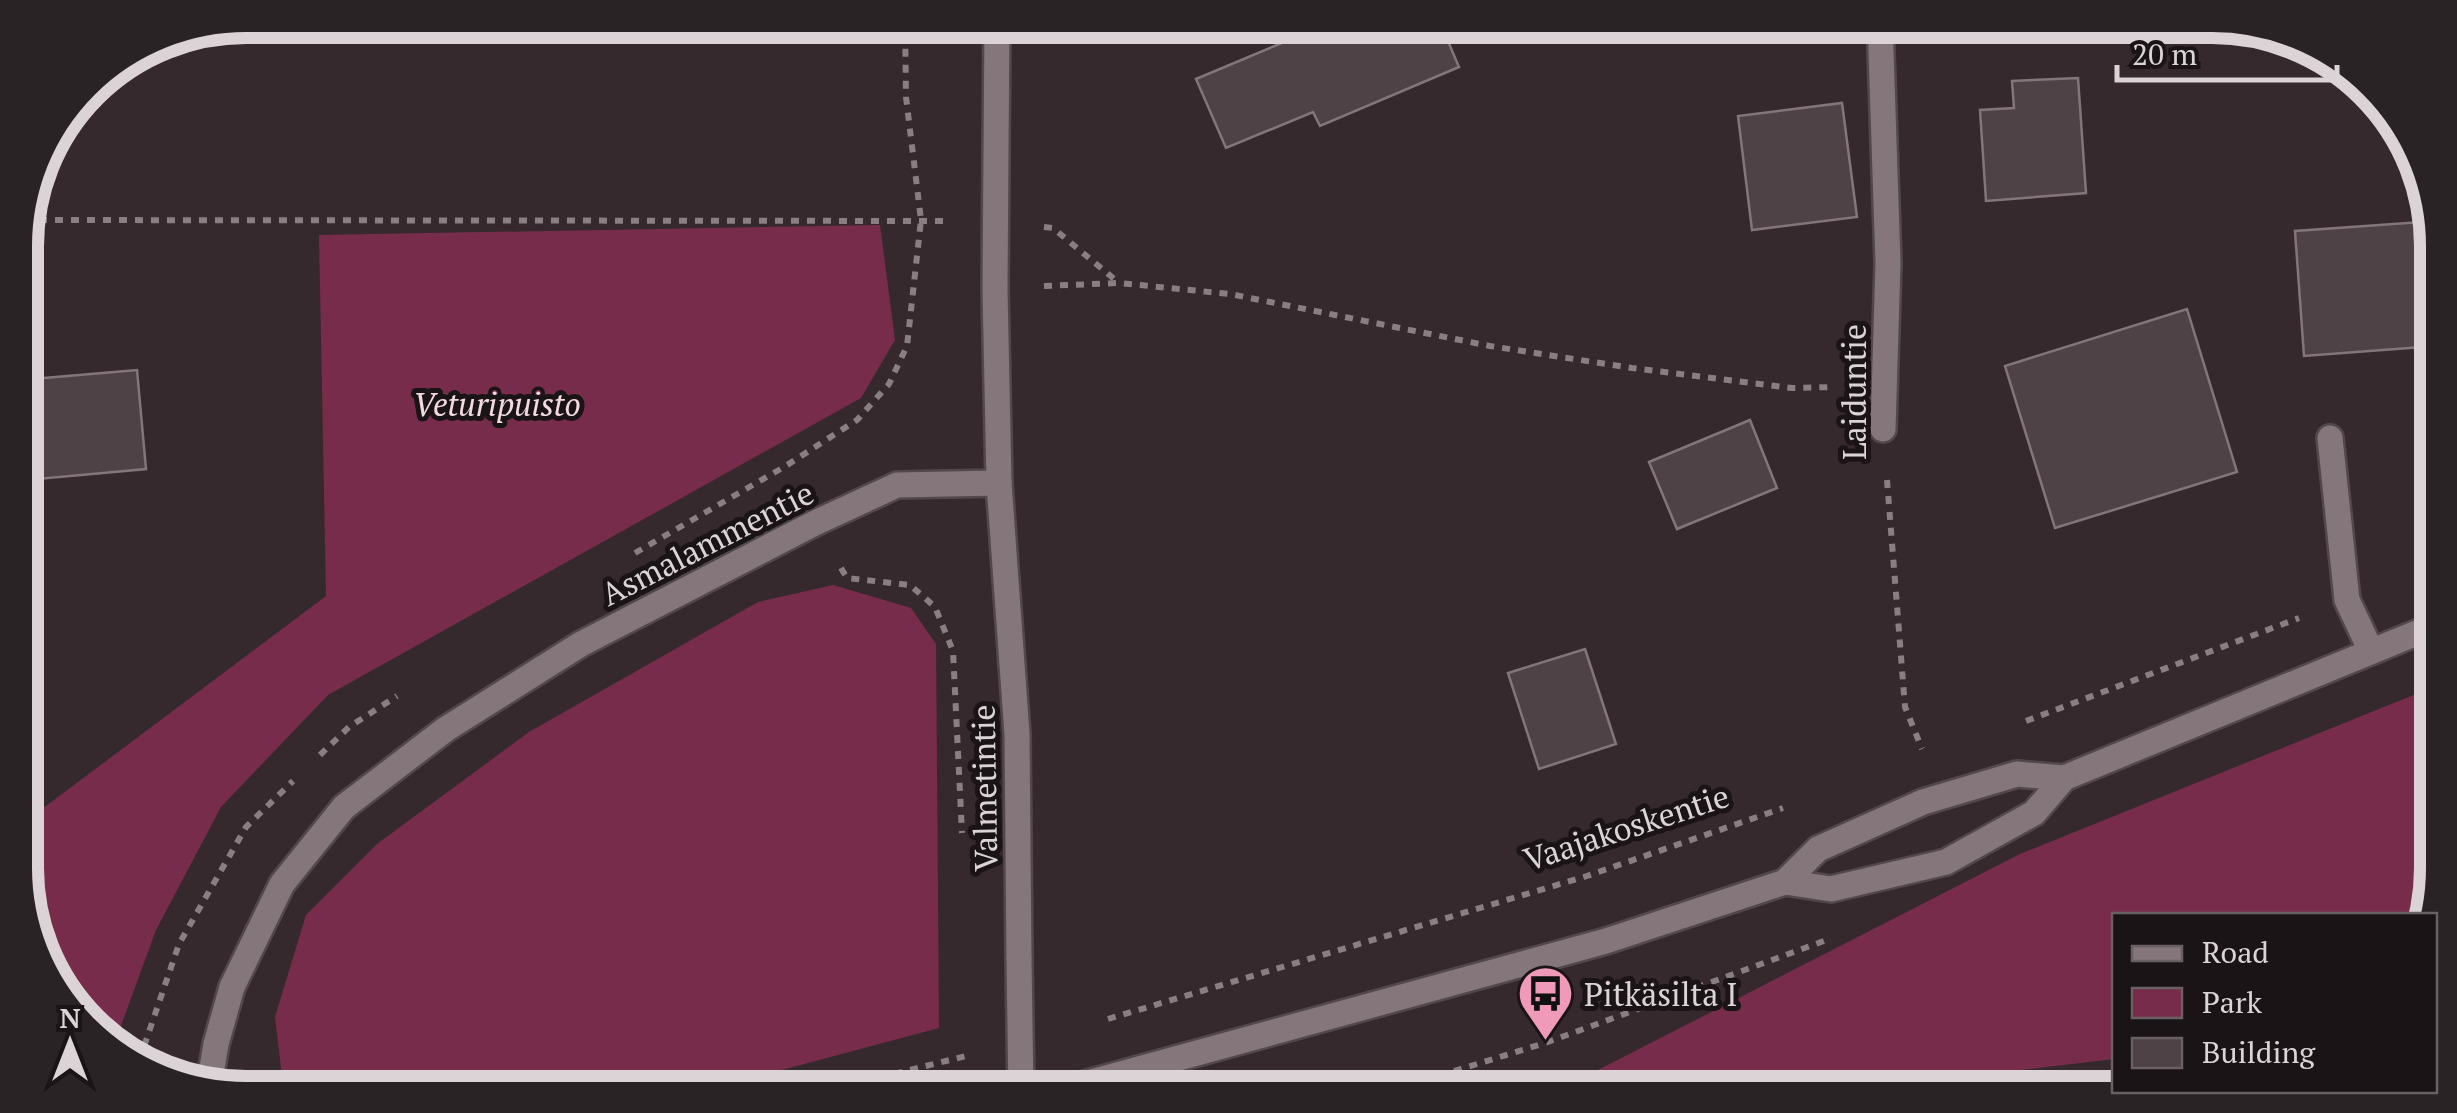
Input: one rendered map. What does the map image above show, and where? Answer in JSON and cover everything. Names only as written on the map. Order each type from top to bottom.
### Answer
[{"type":"street","points":[[997,38],[1000,483]]},
{"type":"street","name":"Laiduntie","points":[[1881,38],[1888,263],[1883,429]]},
{"type":"street","points":[[2330,438],[2347,600],[2370,651]]},
{"type":"street","name":"Asmalammentie","points":[[211,1073],[232,987],[282,884],[344,807],[446,729],[580,644],[897,485],[1000,483]]},
{"type":"street","name":"Valmetintie","points":[[1000,483],[1017,734],[1021,1076]]},
{"type":"street","points":[[1785,882],[1831,889],[1946,862],[2034,813],[2064,778],[2420,631]]},
{"type":"street","points":[[1115,1076],[1606,942],[1785,882],[1818,849],[1923,802],[2017,774],[2064,778]]},
{"type":"path","name":"Asmalammentie","points":[[815,523],[784,467],[856,420],[889,384],[907,346],[921,220],[906,97],[905,38]]},
{"type":"path","points":[[39,220],[921,220]]},
{"type":"path","points":[[996,289],[1119,282],[1230,294],[1490,346],[1632,368],[1792,388],[1884,386]]},
{"type":"path","name":"Laiduntie","points":[[1883,429],[1905,707],[1926,758],[1908,766],[1923,802]]},
{"type":"path","points":[[815,523],[848,578],[910,585],[935,607],[953,651],[962,849]]},
{"type":"path","points":[[2018,724],[2420,572]]},
{"type":"path","name":"Vaajakoskentie","points":[[1093,1024],[1587,876],[1795,804]]},
{"type":"path","points":[[1440,1075],[1545,1043],[1837,936]]},
{"type":"path","points":[[887,1076],[982,1052]]},
{"type":"green space","name":"Veturipuisto","points":[[880,225],[895,340],[861,398],[328,695],[221,807],[156,930],[120,1028],[120,993],[79,993],[53,947],[39,895],[38,812],[326,596],[319,235]]},
{"type":"green space","points":[[833,585],[911,608],[936,644],[939,1028],[760,1076],[282,1076],[275,1017],[306,915],[377,844],[529,732],[758,602]]},
{"type":"green space","points":[[2420,692],[2420,868],[2415,913],[2112,913],[2112,1059],[1979,1075],[1588,1075],[2020,854]]},
{"type":"building","points":[[1447,38],[1459,67],[1320,126],[1313,112],[1226,148],[1196,79],[1289,40]]},
{"type":"building","points":[[2078,78],[2086,193],[1986,201],[1980,110],[2014,108],[2012,81]]},
{"type":"building","points":[[1842,103],[1857,217],[1752,230],[1738,116]]},
{"type":"building","points":[[2418,222],[2420,347],[2304,356],[2295,231]]},
{"type":"building","points":[[2187,309],[2237,472],[2055,528],[2005,366]]},
{"type":"building","points":[[137,370],[146,469],[38,479],[38,379]]},
{"type":"building","points":[[1750,420],[1777,488],[1677,529],[1649,462]]},
{"type":"building","points":[[1585,649],[1616,744],[1539,769],[1508,673]]},
{"type":"place","name":"Pitkäsilta I","points":[[1545,1043]]}]
